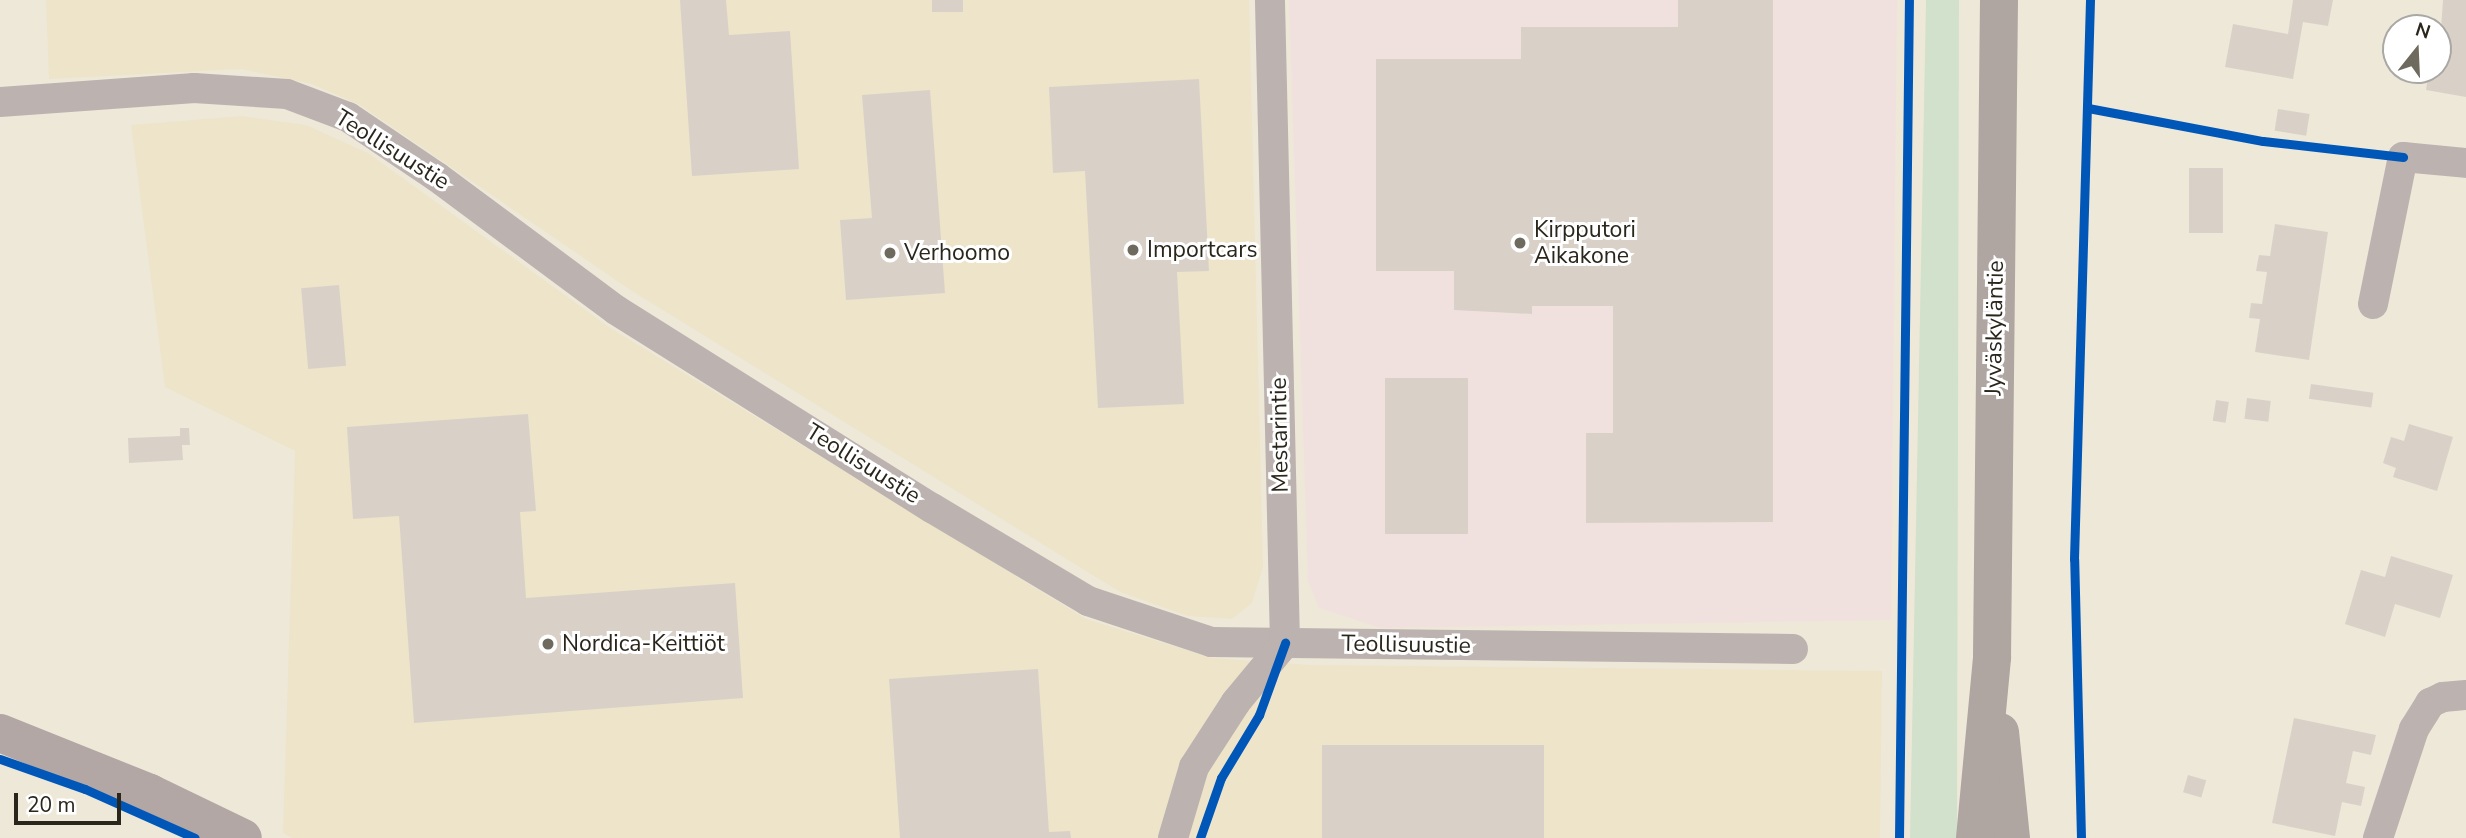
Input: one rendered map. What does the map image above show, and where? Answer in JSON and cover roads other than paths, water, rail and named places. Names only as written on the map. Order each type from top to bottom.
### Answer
[{"type":"highway","name":"Jyväskyläntie","points":[[1975,838],[1992,657],[1999,0]]},
{"type":"highway","name":"Jyväskyläntie","points":[[1992,657],[2011,838]]},
{"type":"main road","points":[[0,733],[150,793],[243,838]]},
{"type":"street","name":"Mestarintie","points":[[1270,0],[1284,643]]},
{"type":"street","name":"Teollisuustie","points":[[0,102],[194,88],[287,94],[348,117],[438,177],[616,310],[1088,601],[1211,642],[1793,649]]},
{"type":"street","points":[[2373,304],[2403,157],[2466,163]]},
{"type":"street","points":[[1173,838],[1194,767],[1236,702],[1284,643]]},
{"type":"street","points":[[2378,838],[2414,729],[2430,703],[2444,696],[2466,695]]},
{"type":"place","name":"Kirpputori Aikakone","points":[[1520,243]]},
{"type":"place","name":"Importcars","points":[[1133,250]]},
{"type":"place","name":"Verhoomo","points":[[890,253]]},
{"type":"place","name":"Nordica-Keittiöt","points":[[548,644]]}]
